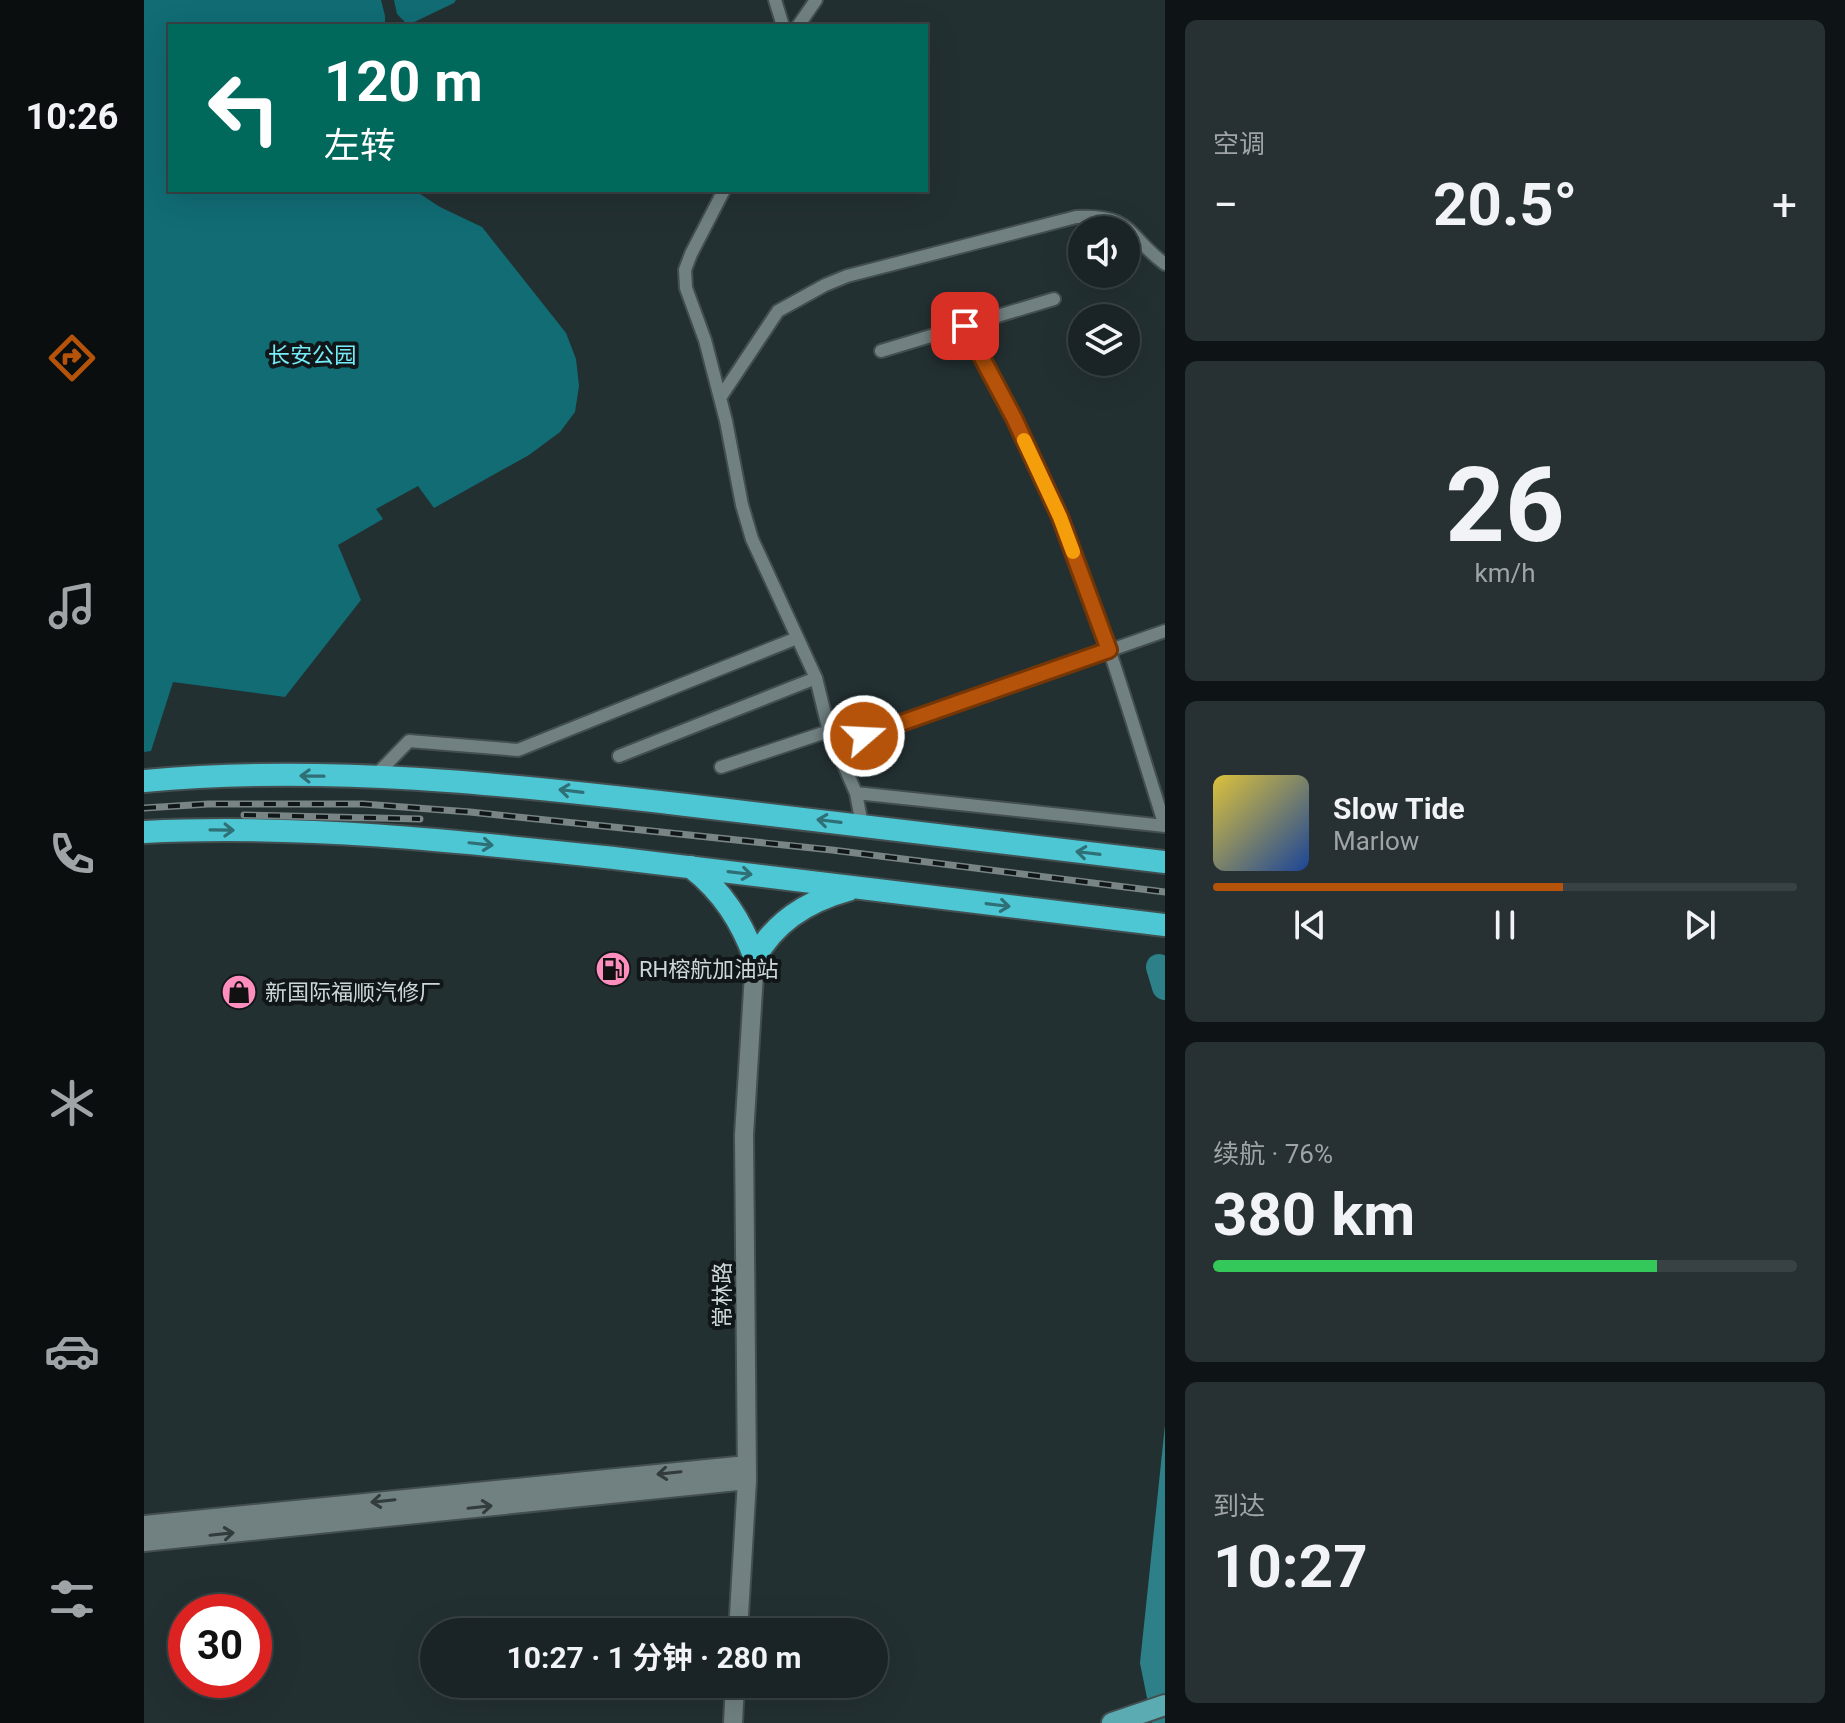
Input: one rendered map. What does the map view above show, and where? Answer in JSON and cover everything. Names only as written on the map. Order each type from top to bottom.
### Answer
[{"type":"highway","points":[[144,781],[195,776],[375,776],[511,785],[1165,862]]},
{"type":"highway","points":[[144,832],[197,829],[338,832],[449,841],[1165,925]]},
{"type":"highway","points":[[691,867],[709,881],[734,912],[755,958]]},
{"type":"highway","points":[[755,958],[770,936],[794,913],[811,903],[858,888]]},
{"type":"main road","points":[[1112,1723],[1165,1705]]},
{"type":"street","points":[[775,0],[782,24]]},
{"type":"street","points":[[799,24],[816,0]]},
{"type":"street","points":[[723,192],[691,254],[685,270],[686,288],[705,340],[752,539],[816,678],[829,731],[856,793],[862,825]]},
{"type":"street","points":[[720,398],[778,311],[847,276],[1076,217],[1098,216],[1116,220],[1132,231],[1165,264]]},
{"type":"street","points":[[881,351],[1054,299]]},
{"type":"street","points":[[856,793],[1165,826],[1109,650],[1060,517],[1014,418],[965,326]]},
{"type":"street","points":[[837,746],[1165,631]]},
{"type":"street","points":[[375,776],[409,741],[518,750],[797,638]]},
{"type":"street","points":[[619,756],[816,678]]},
{"type":"street","points":[[721,767],[829,731]]},
{"type":"street","name":"常林路","points":[[739,1618],[747,1472],[744,1135],[755,958]]},
{"type":"street","points":[[144,1525],[747,1472]]},
{"type":"street","points":[[144,1542],[747,1472]]},
{"type":"street","points":[[733,1723],[734,1698]]},
{"type":"green space","name":"长安公园","points":[[144,0],[381,0],[385,24],[168,24],[168,192],[417,192],[482,227],[566,333],[576,359],[579,386],[575,412],[560,432],[529,455],[434,508],[418,486],[376,509],[383,519],[338,545],[361,600],[285,697],[173,682],[151,751],[144,752]]},
{"type":"green space","points":[[394,0],[456,0],[410,24],[397,14]]},
{"type":"shaded area","points":[[1165,1425],[1165,1723],[1152,1723],[1140,1663]]},
{"type":"waterway","points":[[1159,967],[1165,987]]},
{"type":"railway","points":[[144,808],[208,804],[363,804],[470,812],[832,850],[1165,892]]},
{"type":"railway","points":[[244,815],[420,819]]},
{"type":"slow traffic","points":[[1024,440],[1073,552]]},
{"type":"place","name":"RH榕航加油站","points":[[613,969]]},
{"type":"place","name":"新国际福顺汽修厂","points":[[239,992]]},
{"type":"route","points":[[864,736],[1109,650],[1060,517],[1014,418],[965,326]]}]
